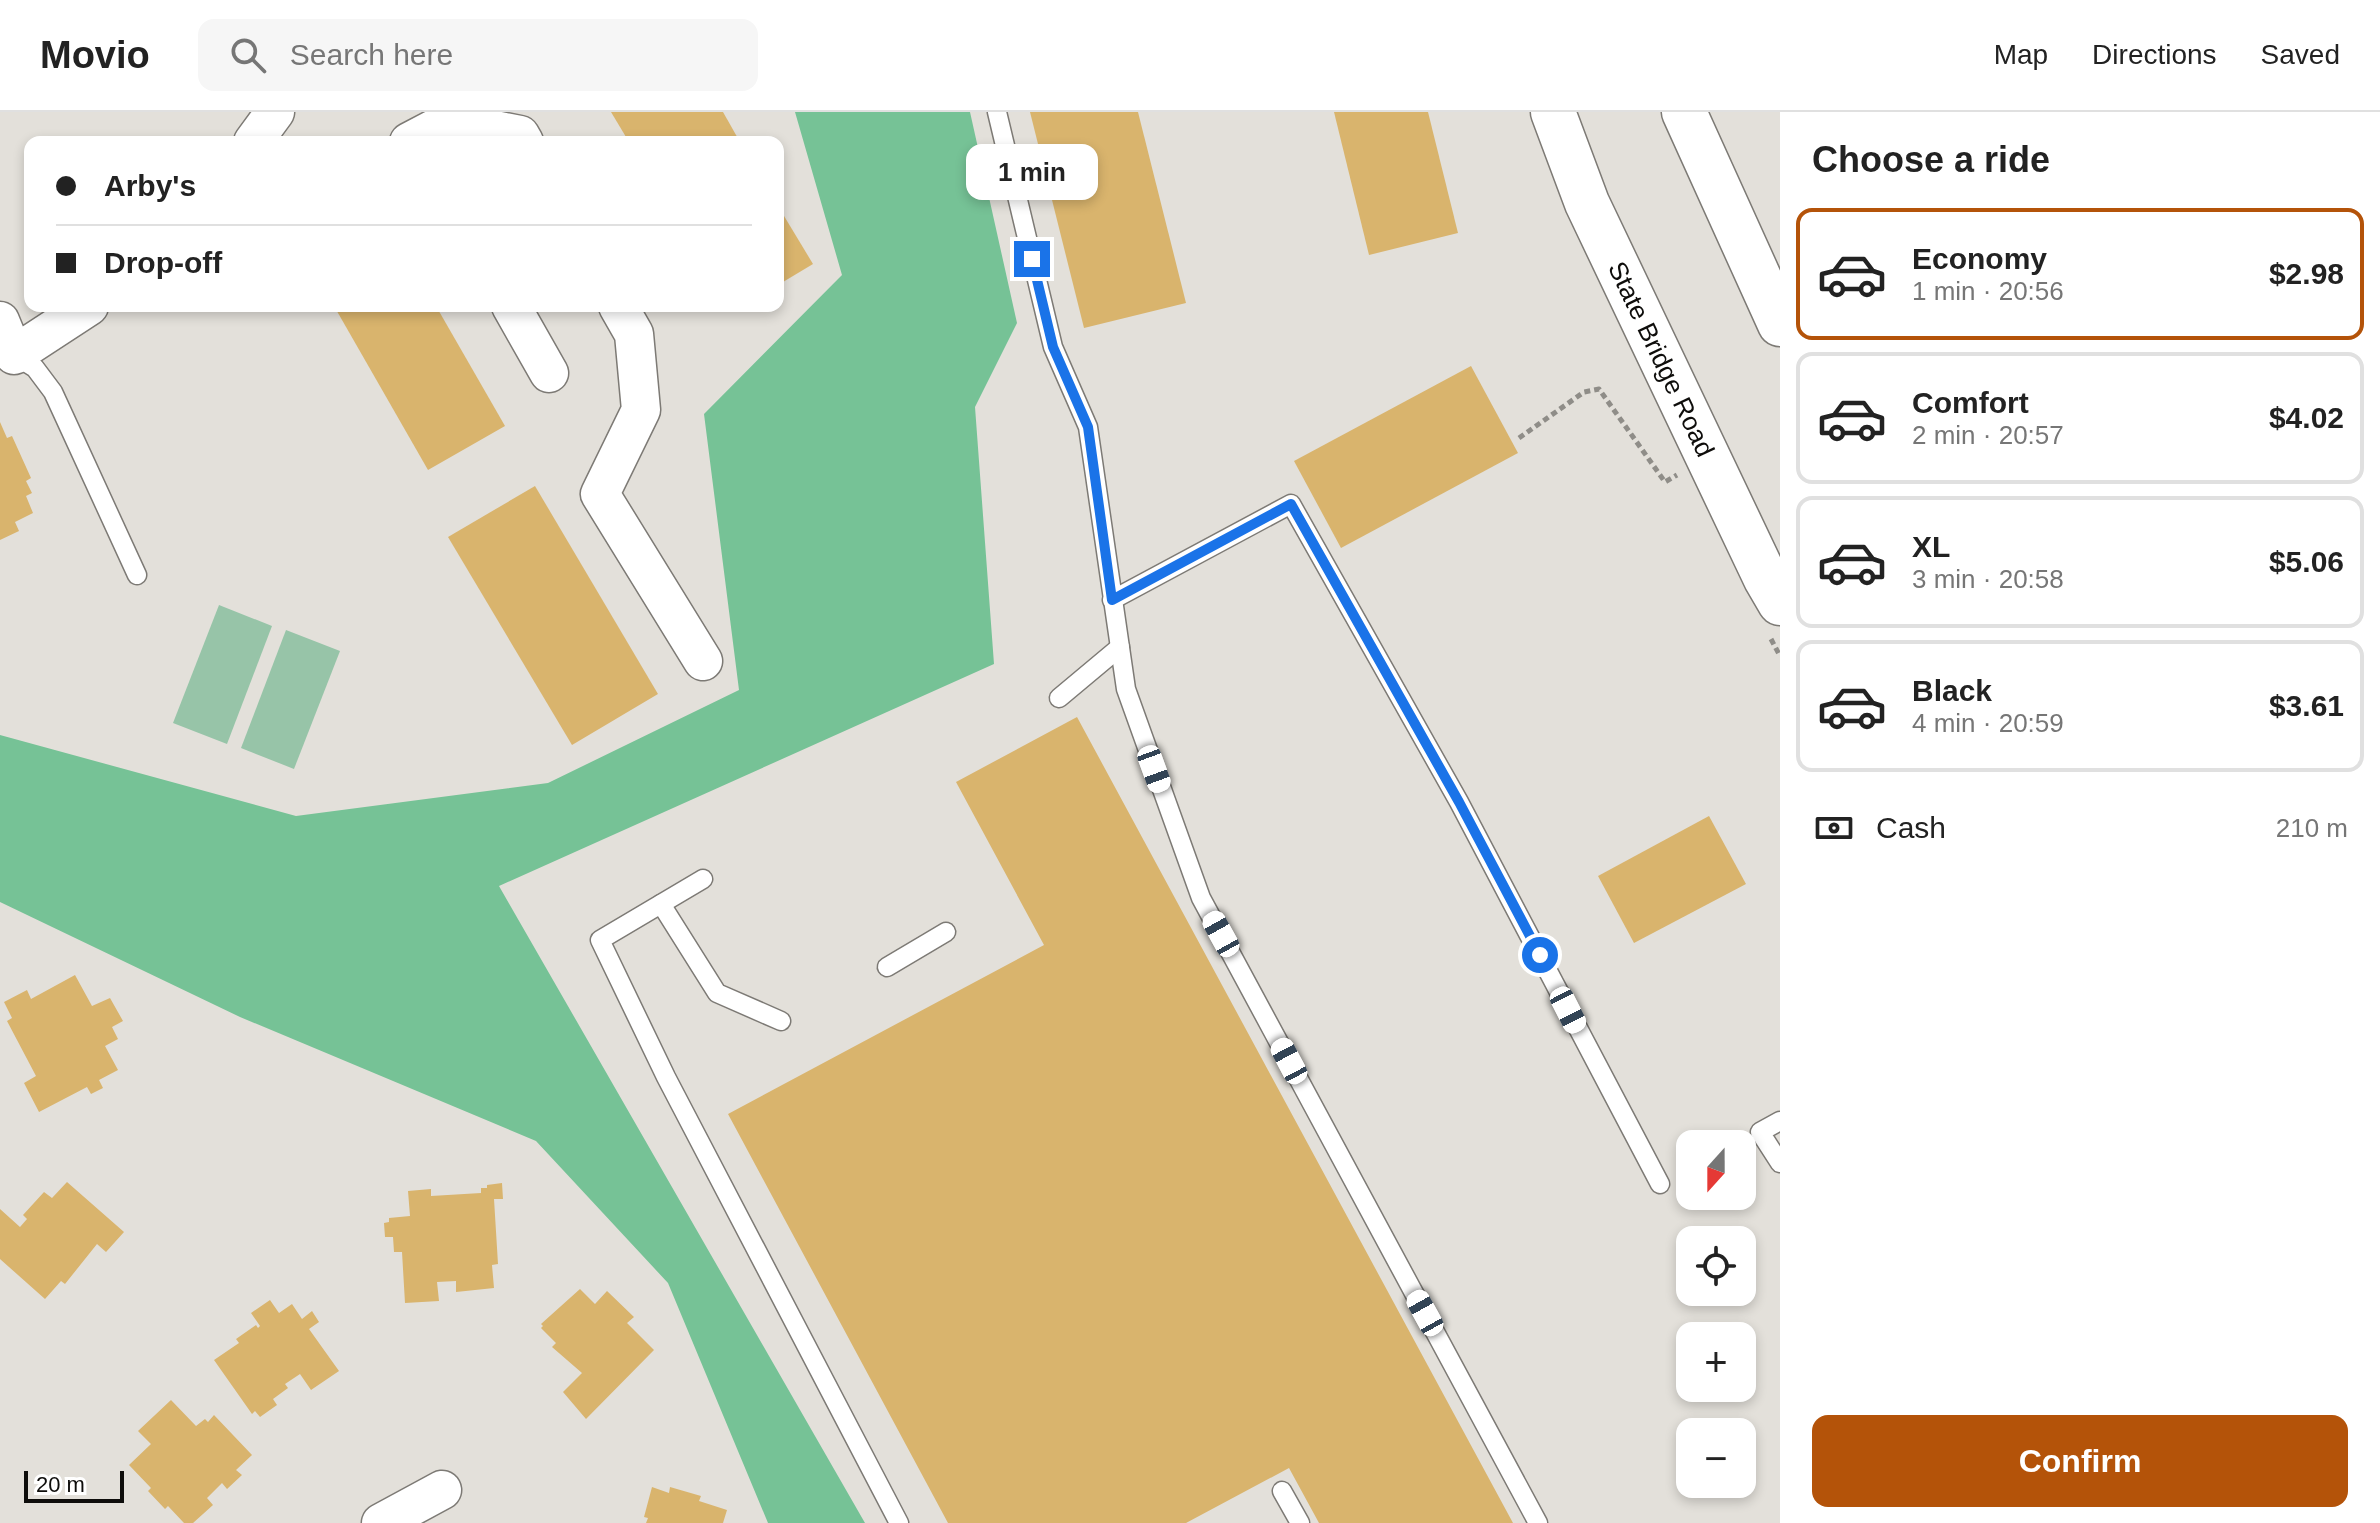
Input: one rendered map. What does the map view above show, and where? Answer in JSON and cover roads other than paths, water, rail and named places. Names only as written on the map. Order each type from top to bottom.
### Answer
[{"type":"highway","name":"State Bridge Road","points":[[1553,112],[1587,203],[1780,603]]},
{"type":"highway","points":[[1684,112],[1780,324]]},
{"type":"street","points":[[253,136],[260,112]]},
{"type":"street","points":[[256,136],[275,112]]},
{"type":"street","points":[[420,136],[449,121],[521,133]]},
{"type":"street","points":[[5,346],[76,312]]},
{"type":"street","points":[[514,312],[549,373]]},
{"type":"street","points":[[621,312],[634,334],[641,410],[600,494],[703,661]]},
{"type":"street","points":[[381,1523],[442,1490]]},
{"type":"lane","points":[[997,112],[1053,347],[1088,427],[1126,689],[1201,898],[1538,1523]]},
{"type":"lane","points":[[5,346],[35,368],[53,392],[137,575]]},
{"type":"lane","points":[[1112,600],[1291,504],[1459,802],[1660,1184]]},
{"type":"lane","points":[[1059,698],[1120,647]]},
{"type":"lane","points":[[703,879],[600,940],[666,1077],[899,1523]]},
{"type":"lane","points":[[661,904],[717,993],[781,1021]]},
{"type":"lane","points":[[887,967],[946,932]]},
{"type":"lane","points":[[1780,1121],[1760,1132],[1780,1163]]},
{"type":"lane","points":[[1282,1491],[1300,1523]]}]
